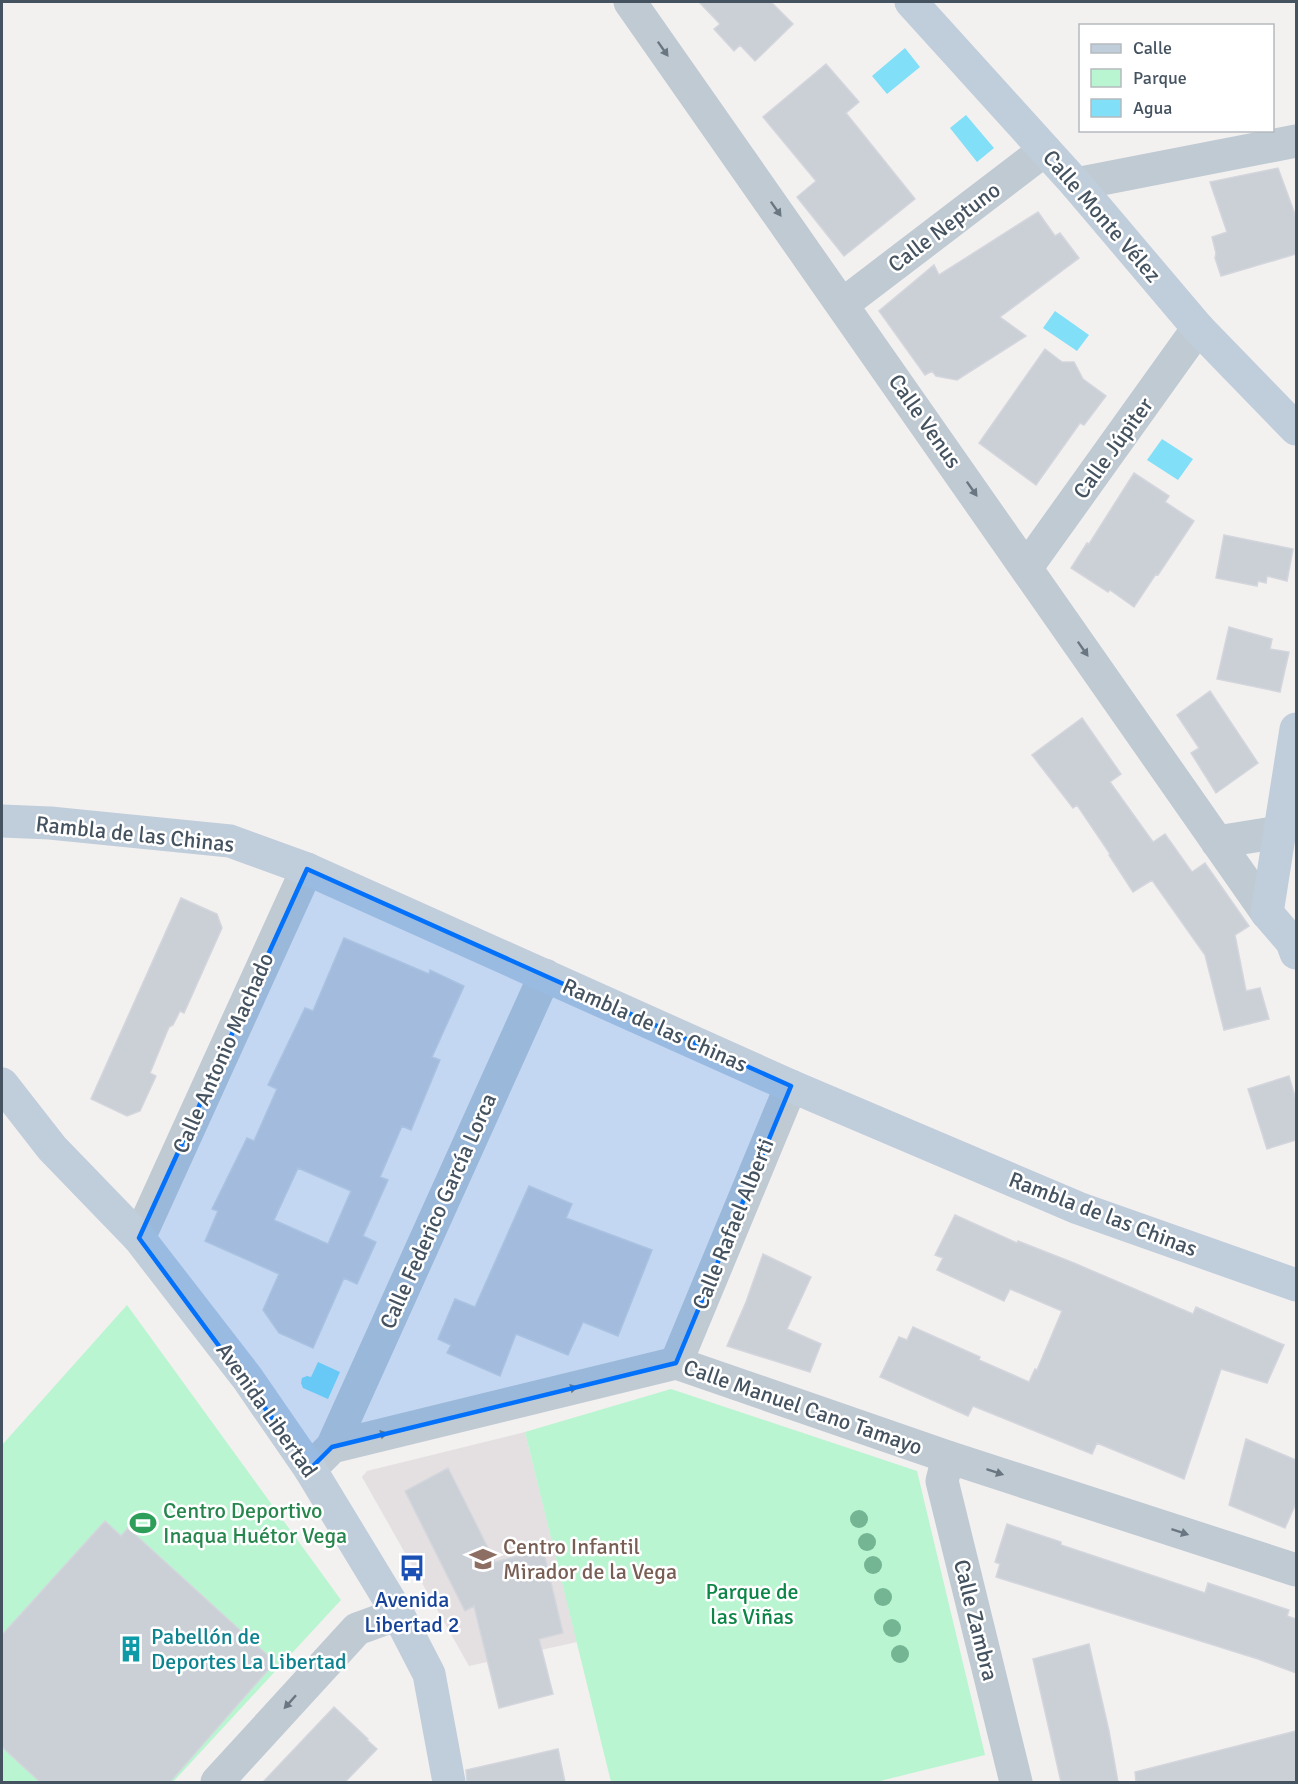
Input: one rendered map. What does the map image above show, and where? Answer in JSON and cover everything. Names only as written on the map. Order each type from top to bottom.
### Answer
[{"type":"street","name":"Calle Venus","points":[[630,2],[1267,913]]},
{"type":"street","name":"Calle Monte Vélez","points":[[911,2],[1076,184],[1198,328],[1296,429]]},
{"type":"street","points":[[1076,184],[1296,141]]},
{"type":"street","name":"Calle Neptuno","points":[[843,304],[1045,150]]},
{"type":"street","name":"Calle Júpiter","points":[[1027,567],[1198,328]]},
{"type":"street","points":[[1295,945],[1267,913],[1296,729]]},
{"type":"street","name":"Rambla de las Chinas","points":[[2,821],[50,823],[230,841],[307,869],[790,1086],[1078,1208],[1296,1285]]},
{"type":"street","points":[[1217,842],[1280,832]]},
{"type":"street","name":"Calle Antonio Machado","points":[[140,1238],[307,869]]},
{"type":"street","name":"Calle Federico García Lorca","points":[[321,1458],[545,975]]},
{"type":"street","name":"Avenida Libertad","points":[[2,1084],[52,1148],[140,1238],[248,1378],[321,1458],[429,1674],[449,1782]]},
{"type":"street","name":"Calle Rafael Alberti","points":[[676,1363],[790,1086]]},
{"type":"street","name":"Calle Manuel Cano Tamayo","points":[[321,1458],[676,1363],[948,1457],[1296,1570]]},
{"type":"street","name":"Calle Zambra","points":[[948,1457],[942,1481],[1016,1782]]},
{"type":"street","points":[[217,1782],[357,1629],[398,1614]]},
{"type":"highlighted area","points":[[307,869],[791,1086],[676,1363],[332,1447],[310,1469],[139,1238]]},
{"type":"shaded area","name":"Centro Infantil Mirador de la Vega","points":[[525,1432],[577,1642],[469,1666],[362,1477],[367,1471]]},
{"type":"green space","name":"Centro Deportivo Inaqua Huétor Vega","points":[[127,1305],[341,1600],[173,1782],[2,1782],[2,1445]]},
{"type":"green space","name":"Parque de las Viñas","points":[[671,1389],[917,1471],[985,1755],[876,1782],[611,1782],[525,1432]]},
{"type":"water","points":[[905,48],[920,67],[887,94],[872,76]]},
{"type":"water","points":[[966,115],[994,148],[977,162],[950,128]]},
{"type":"water","points":[[1055,311],[1089,335],[1077,351],[1043,328]]},
{"type":"water","points":[[1162,439],[1193,459],[1178,480],[1147,460]]},
{"type":"water","points":[[318,1362],[340,1372],[328,1399],[303,1388],[301,1383],[302,1378],[311,1377]]},
{"type":"building","points":[[699,2],[771,2],[793,24],[755,61],[740,45],[734,51],[714,29],[720,24]]},
{"type":"building","points":[[826,64],[859,102],[846,113],[915,199],[844,256],[797,197],[816,181],[763,117]]},
{"type":"building","points":[[1278,168],[1296,217],[1296,254],[1221,276],[1212,237],[1227,232],[1210,182]]},
{"type":"building","points":[[1038,212],[1055,236],[1060,233],[1079,258],[1000,317],[1026,336],[957,380],[936,376],[932,371],[925,375],[879,311],[934,265],[939,275]]},
{"type":"building","points":[[1045,349],[1062,362],[1074,362],[1083,379],[1106,396],[1084,425],[1080,423],[1036,485],[979,443]]},
{"type":"building","points":[[1134,473],[1169,496],[1165,502],[1194,521],[1134,607],[1110,590],[1108,592],[1071,568]]},
{"type":"building","points":[[1224,535],[1293,549],[1287,581],[1267,576],[1266,583],[1258,581],[1257,586],[1216,578]]},
{"type":"building","points":[[1229,627],[1272,639],[1270,649],[1289,652],[1280,692],[1217,679]]},
{"type":"building","points":[[1210,691],[1258,763],[1216,793],[1191,753],[1199,748],[1177,715]]},
{"type":"building","points":[[1082,718],[1121,774],[1110,782],[1153,842],[1165,834],[1192,872],[1205,863],[1249,926],[1235,935],[1246,991],[1260,988],[1269,1019],[1224,1030],[1205,955],[1152,880],[1133,892],[1077,805],[1073,808],[1032,755]]},
{"type":"building","points":[[181,898],[217,914],[222,928],[184,1013],[180,1011],[173,1025],[169,1027],[150,1073],[156,1076],[140,1111],[127,1116],[91,1099]]},
{"type":"building","points":[[344,938],[429,974],[430,970],[464,986],[432,1057],[440,1060],[411,1130],[402,1126],[380,1177],[388,1180],[363,1236],[376,1242],[357,1284],[344,1278],[313,1348],[279,1333],[263,1310],[279,1274],[205,1241],[218,1211],[212,1209],[247,1138],[254,1141],[277,1089],[268,1085],[305,1008],[313,1011]],"holes":[[[298,1168],[351,1191],[328,1244],[274,1220]]]},
{"type":"building","points":[[1289,1076],[1296,1100],[1296,1140],[1267,1149],[1248,1089]]},
{"type":"building","points":[[529,1186],[572,1204],[566,1218],[652,1250],[618,1336],[583,1322],[568,1355],[516,1334],[500,1376],[447,1353],[451,1345],[438,1339],[455,1299],[475,1307]]},
{"type":"building","points":[[955,1215],[1017,1243],[1018,1241],[1074,1263],[1193,1314],[1196,1307],[1284,1345],[1267,1383],[1221,1369],[1184,1479],[1097,1443],[1092,1454],[973,1406],[968,1416],[880,1377],[899,1337],[907,1340],[913,1327],[1029,1382],[1035,1369],[1037,1370],[1062,1311],[1010,1289],[1004,1301],[937,1270],[943,1258],[935,1255]]},
{"type":"building","points":[[763,1254],[811,1277],[787,1329],[821,1344],[810,1372],[727,1346]]},
{"type":"building","points":[[1246,1439],[1296,1460],[1296,1503],[1285,1528],[1229,1505]]},
{"type":"building","points":[[448,1468],[495,1562],[543,1549],[563,1633],[539,1639],[553,1694],[499,1708],[474,1606],[465,1611],[405,1491]]},
{"type":"building","name":"Pabellón de Deportes La Libertad","points":[[105,1521],[121,1536],[128,1528],[275,1662],[170,1782],[40,1782],[2,1747],[2,1635]]},
{"type":"building","points":[[1007,1524],[1061,1542],[1061,1545],[1205,1593],[1208,1583],[1289,1610],[1287,1616],[1296,1619],[1296,1673],[996,1577],[1000,1564],[995,1562]]},
{"type":"building","points":[[1089,1644],[1118,1782],[1061,1782],[1033,1659]]},
{"type":"building","points":[[334,1707],[377,1749],[345,1782],[263,1782]]},
{"type":"building","points":[[1296,1731],[1296,1782],[1136,1782],[1135,1772]]},
{"type":"building","points":[[558,1749],[565,1782],[467,1782],[466,1770]]},
{"type":"place","name":"Centro Deportivo Inaqua Huétor Vega","points":[[143,1523]]},
{"type":"place","name":"Centro Infantil Mirador de la Vega","points":[[483,1559]]},
{"type":"place","name":"Avenida Libertad 2","points":[[412,1568]]},
{"type":"place","name":"Pabellón de Deportes La Libertad","points":[[131,1649]]}]
